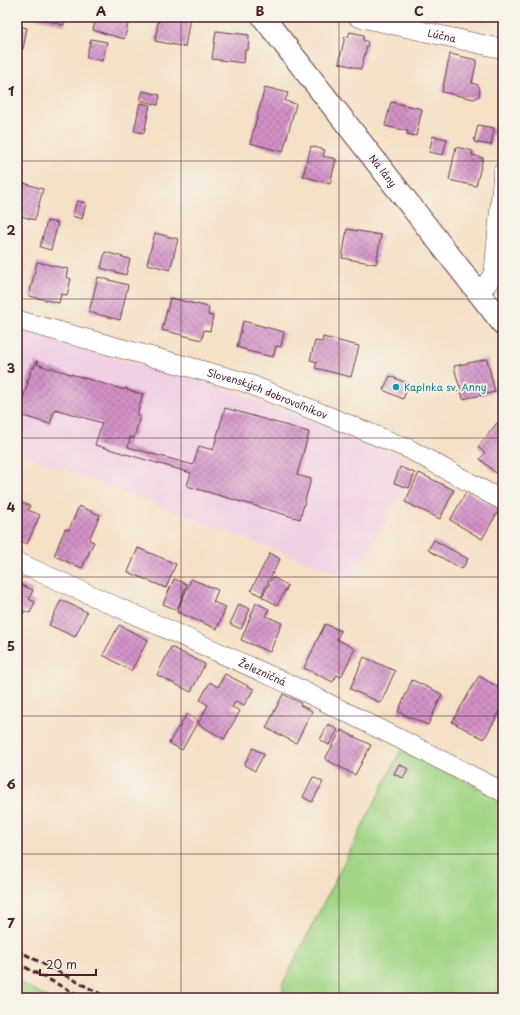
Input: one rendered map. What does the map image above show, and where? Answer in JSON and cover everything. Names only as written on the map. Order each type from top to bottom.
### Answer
[{"type":"street","name":"Na lány","points":[[263,17],[503,324]]},
{"type":"street","name":"Lúčna","points":[[358,17],[503,49]]},
{"type":"street","points":[[478,291],[486,284],[494,272],[503,172]]},
{"type":"street","name":"Slovenských dobrovoľníkov","points":[[17,320],[244,382],[409,449],[503,501]]},
{"type":"street","name":"Železničná","points":[[17,562],[289,684],[503,792]]},
{"type":"shaded area","points":[[17,331],[223,388],[405,457],[391,482],[404,488],[353,579],[17,452]]},
{"type":"green space","points":[[401,750],[503,799],[503,998],[285,998],[282,985]]},
{"type":"green space","points":[[17,981],[49,998],[17,998]]},
{"type":"building","points":[[32,17],[66,17],[64,25]]},
{"type":"building","points":[[96,17],[130,17],[124,39],[93,30]]},
{"type":"building","points":[[159,17],[190,18],[185,47],[155,41]]},
{"type":"building","points":[[469,17],[485,17],[484,21]]},
{"type":"building","points":[[17,26],[27,28],[23,49],[17,48]]},
{"type":"building","points":[[216,31],[249,35],[248,50],[245,50],[244,63],[212,59]]},
{"type":"building","points":[[350,32],[364,35],[363,40],[368,42],[361,69],[339,63],[345,36],[348,37]]},
{"type":"building","points":[[91,39],[107,42],[102,61],[86,57]]},
{"type":"building","points":[[450,54],[477,60],[472,83],[478,85],[480,90],[479,96],[474,99],[442,92]]},
{"type":"building","points":[[265,87],[288,93],[285,101],[296,104],[283,152],[250,143]]},
{"type":"building","points":[[143,91],[160,95],[158,105],[140,100]]},
{"type":"building","points":[[391,102],[422,109],[416,136],[407,134],[408,131],[385,126]]},
{"type":"building","points":[[140,103],[150,105],[144,133],[134,131]]},
{"type":"building","points":[[478,125],[494,128],[491,145],[474,142]]},
{"type":"building","points":[[433,136],[447,139],[443,155],[429,152]]},
{"type":"building","points":[[311,146],[325,150],[323,156],[336,159],[330,184],[303,176]]},
{"type":"building","points":[[456,147],[473,151],[472,155],[483,158],[476,186],[449,180]]},
{"type":"building","points":[[17,181],[43,189],[35,220],[17,215]]},
{"type":"building","points":[[77,201],[86,203],[82,219],[72,216]]},
{"type":"building","points":[[47,221],[58,223],[51,250],[40,247]]},
{"type":"building","points":[[347,229],[381,235],[376,264],[342,258]]},
{"type":"building","points":[[155,233],[178,239],[170,270],[147,264]]},
{"type":"building","points":[[105,252],[130,259],[126,275],[101,268]]},
{"type":"building","points":[[37,262],[68,269],[66,277],[71,279],[67,295],[61,294],[59,303],[29,296]]},
{"type":"building","points":[[98,277],[128,285],[120,320],[89,312]]},
{"type":"building","points":[[170,298],[209,307],[208,315],[213,316],[210,331],[204,330],[202,340],[162,330]]},
{"type":"building","points":[[243,321],[284,332],[281,347],[276,346],[273,357],[237,347]]},
{"type":"building","points":[[323,337],[359,346],[351,377],[315,368],[317,362],[310,360],[315,341],[322,342]]},
{"type":"building","points":[[487,359],[495,392],[463,399],[454,366]]},
{"type":"building","points":[[36,361],[38,362],[37,364],[51,369],[52,367],[54,369],[125,390],[125,388],[127,388],[127,390],[143,394],[137,415],[140,416],[134,438],[130,437],[128,447],[193,465],[199,446],[213,450],[225,408],[309,432],[297,475],[311,479],[300,519],[187,486],[191,473],[95,445],[102,423],[55,409],[50,424],[20,415],[23,407],[19,406],[28,383],[26,382],[28,381],[32,367],[34,368]]},
{"type":"building","name":"Kaplnka sv. Anny","points":[[390,376],[409,384],[403,399],[383,390]]},
{"type":"building","points":[[497,423],[503,428],[503,464],[496,473],[480,459],[485,453],[478,447]]},
{"type":"building","points":[[400,467],[415,473],[409,488],[394,483]]},
{"type":"building","points":[[419,473],[454,490],[440,519],[405,502]]},
{"type":"building","points":[[467,491],[499,510],[482,539],[450,520]]},
{"type":"building","points":[[17,500],[30,506],[28,510],[40,515],[27,544],[17,539]]},
{"type":"building","points":[[79,506],[100,515],[89,540],[94,542],[82,568],[54,556],[65,529],[69,530]]},
{"type":"building","points":[[434,540],[468,559],[462,569],[428,550]]},
{"type":"building","points":[[138,548],[176,564],[166,588],[128,572]]},
{"type":"building","points":[[270,553],[280,559],[261,596],[251,590]]},
{"type":"building","points":[[273,577],[288,586],[277,605],[262,597]]},
{"type":"building","points":[[174,579],[187,584],[177,610],[163,604]]},
{"type":"building","points":[[191,579],[218,590],[213,602],[226,607],[217,629],[177,612]]},
{"type":"building","points":[[17,583],[33,590],[29,599],[35,602],[30,613],[24,611],[21,618],[17,616]]},
{"type":"building","points":[[61,600],[87,612],[75,637],[49,625]]},
{"type":"building","points":[[256,603],[269,609],[266,616],[282,623],[270,652],[241,640]]},
{"type":"building","points":[[239,604],[250,609],[241,629],[230,624]]},
{"type":"building","points":[[325,624],[341,631],[337,639],[355,649],[341,677],[337,675],[333,682],[304,668]]},
{"type":"building","points":[[119,625],[148,640],[131,671],[103,655]]},
{"type":"building","points":[[171,647],[205,664],[191,692],[157,675]]},
{"type":"building","points":[[364,657],[395,671],[381,703],[350,689]]},
{"type":"building","points":[[225,674],[254,689],[244,705],[236,701],[232,707],[240,711],[224,739],[198,724],[208,705],[200,700],[210,682],[218,687]]},
{"type":"building","points":[[479,676],[503,690],[503,706],[484,739],[452,722]]},
{"type":"building","points":[[412,680],[442,694],[428,725],[398,712]]},
{"type":"building","points":[[283,694],[301,703],[300,705],[312,711],[296,743],[266,728]]},
{"type":"building","points":[[187,714],[198,721],[182,750],[169,743]]},
{"type":"building","points":[[328,724],[338,730],[329,745],[320,740]]},
{"type":"building","points":[[341,730],[371,745],[355,775],[325,759]]},
{"type":"building","points":[[253,748],[264,754],[255,771],[244,765]]},
{"type":"building","points":[[399,764],[408,769],[403,778],[394,774]]},
{"type":"building","points":[[313,777],[323,782],[312,802],[303,797]]},
{"type":"railway","points":[[17,950],[108,998]]},
{"type":"railway","points":[[17,963],[84,998]]},
{"type":"place","name":"Kaplnka sv. Anny","points":[[396,387]]}]
